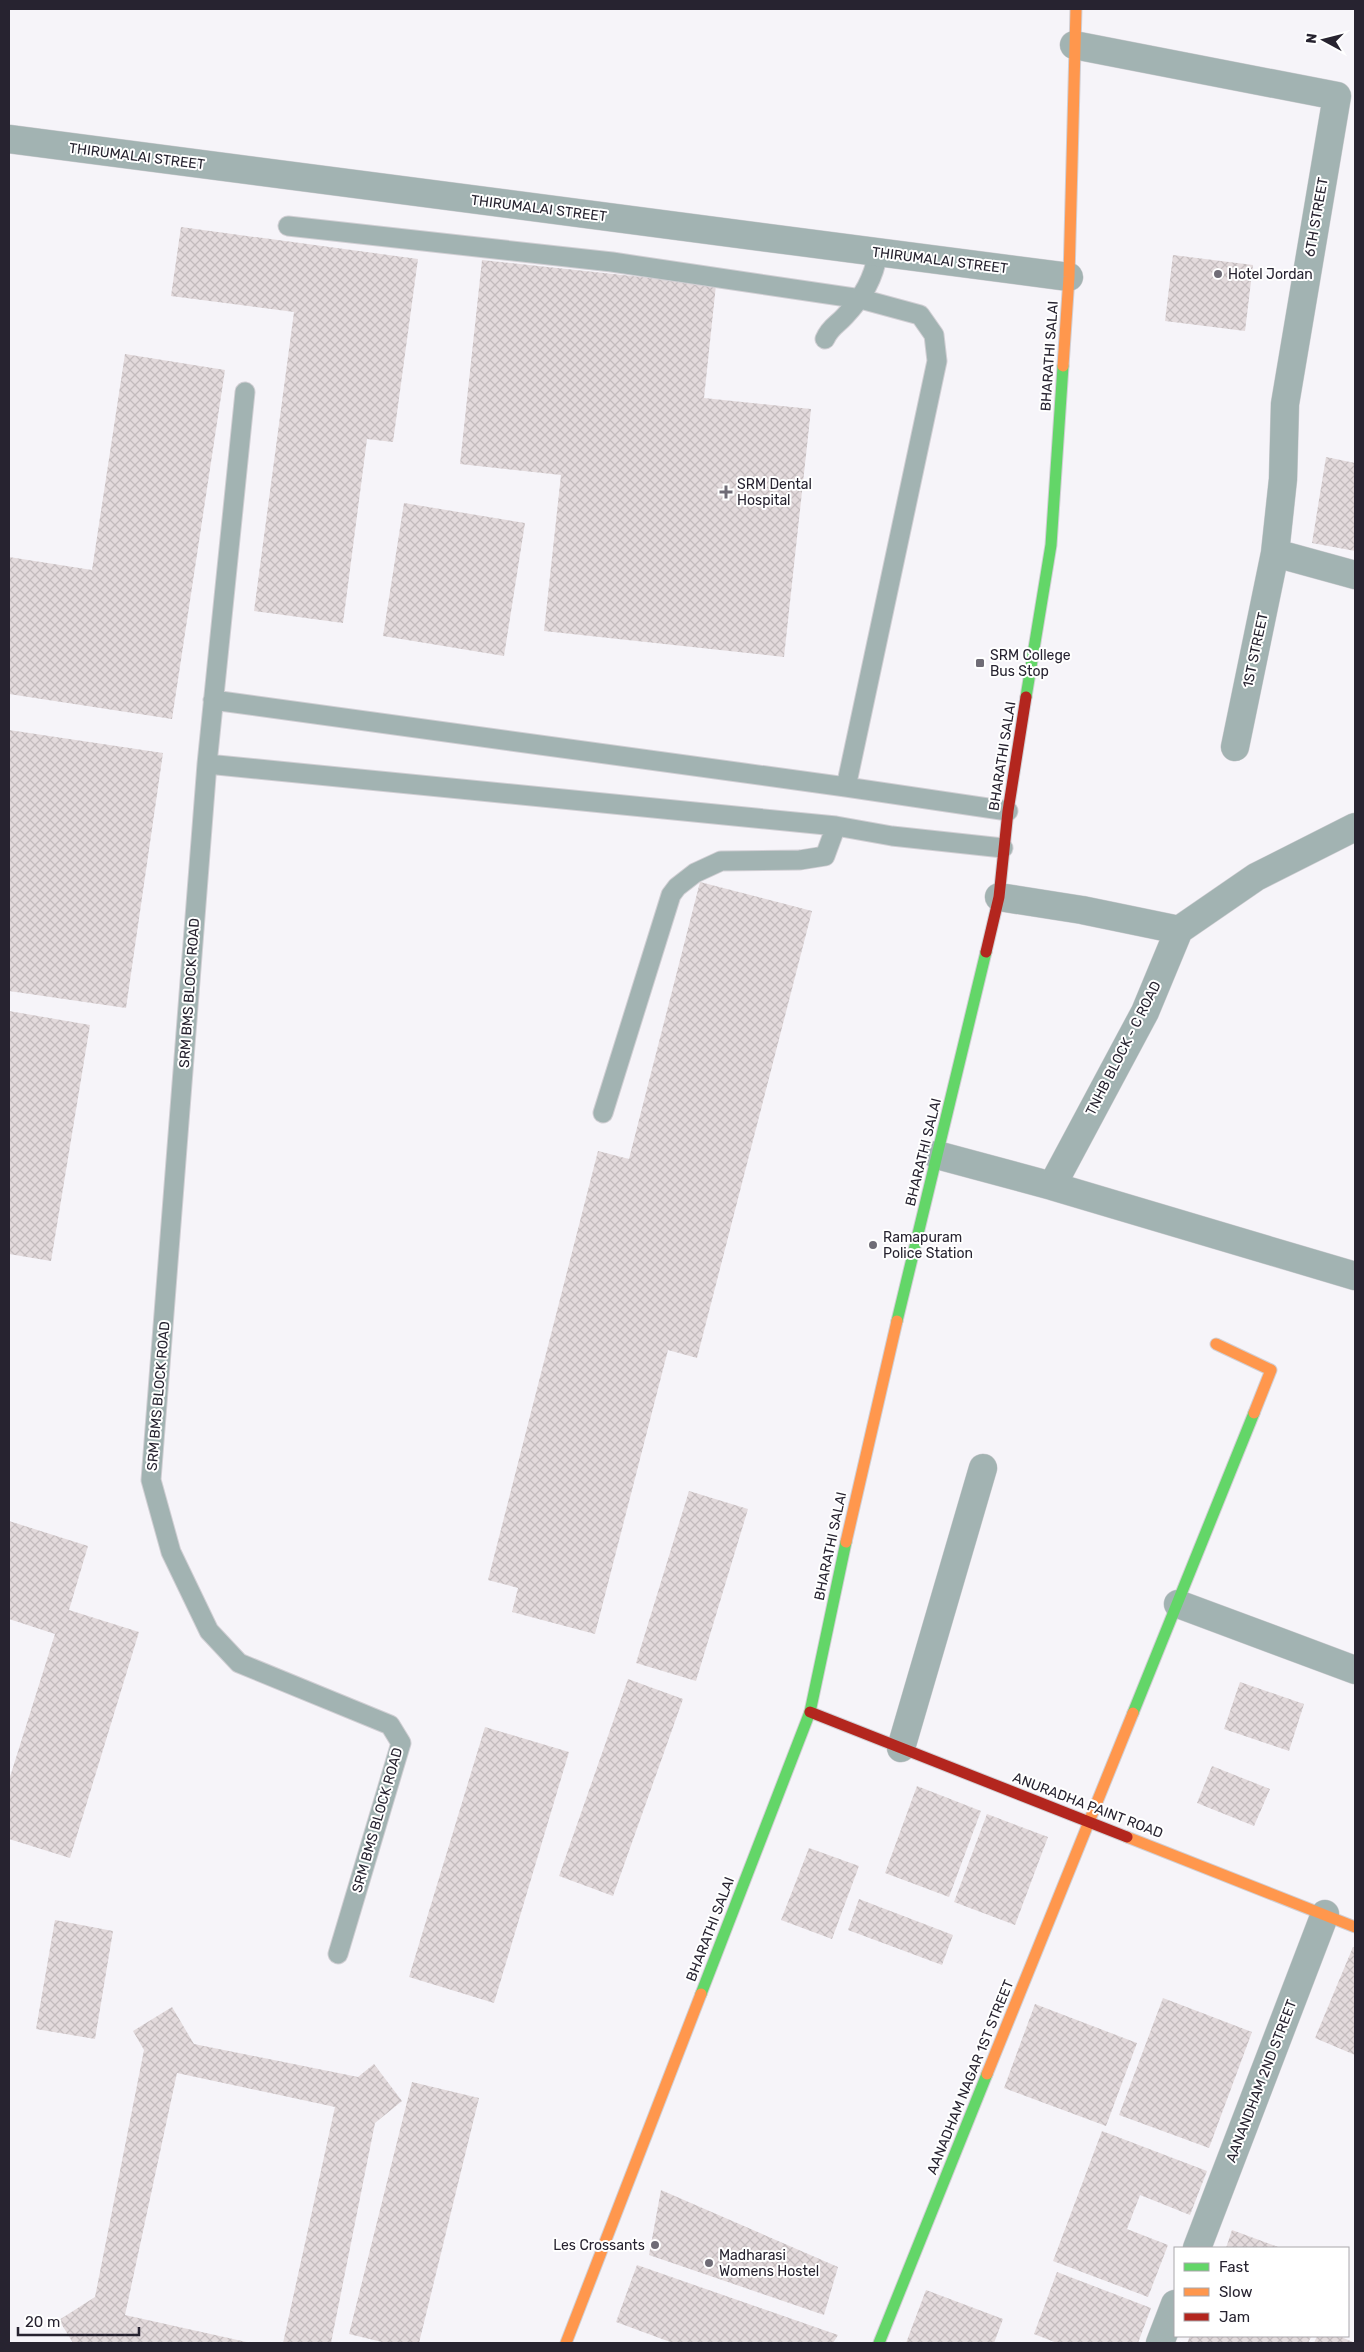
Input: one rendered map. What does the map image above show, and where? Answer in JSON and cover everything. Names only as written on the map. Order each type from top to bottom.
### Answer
[{"type":"street","name":"BHARATHI SALAI","points":[[566,2343],[810,1712],[855,1497],[999,898],[1008,811],[1051,545],[1069,277],[1076,9]]},
{"type":"street","name":"6TH STREET","points":[[1074,45],[1346,97],[1285,404],[1283,479],[1275,553]]},
{"type":"street","name":"THIRUMALAI STREET","points":[[9,139],[1069,277]]},
{"type":"street","points":[[1275,553],[1355,575]]},
{"type":"street","name":"1ST STREET","points":[[1235,747],[1275,553]]},
{"type":"street","points":[[999,898],[1082,910],[1179,930],[1256,877],[1355,827]]},
{"type":"street","name":"TNHB BLOCK - C ROAD","points":[[1052,1186],[1145,1012],[1179,930]]},
{"type":"street","points":[[937,1155],[1052,1186],[1355,1276]]},
{"type":"street","name":"AANADHAM NAGAR 1ST STREET","points":[[879,2343],[1271,1370],[1216,1344]]},
{"type":"street","points":[[901,1748],[983,1468]]},
{"type":"street","points":[[1178,1604],[1355,1670]]},
{"type":"street","name":"ANURADHA PAINT ROAD","points":[[810,1712],[1355,1927]]},
{"type":"street","name":"AANANDHAM 2ND STREET","points":[[1197,2247],[1325,1914]]},
{"type":"street","points":[[1160,2343],[1174,2307]]},
{"type":"lane","points":[[288,226],[612,262],[861,299],[920,315],[934,335],[936,361],[846,787]]},
{"type":"lane","points":[[825,339],[829,330],[861,299],[876,270],[878,252]]},
{"type":"lane","name":"SRM BMS BLOCK ROAD","points":[[245,392],[207,764],[151,1480],[171,1552],[209,1631],[239,1663],[390,1725],[401,1743],[338,1954]]},
{"type":"lane","points":[[213,700],[1008,811]]},
{"type":"lane","points":[[207,764],[836,826],[892,836],[1003,848]]},
{"type":"lane","points":[[603,1113],[671,896],[676,887],[695,873],[721,861],[800,860],[825,856],[836,826]]},
{"type":"building","points":[[181,227],[418,259],[393,442],[367,439],[343,623],[254,611],[294,312],[171,296]]},
{"type":"building","points":[[1173,255],[1253,265],[1245,331],[1165,321]]},
{"type":"building","points":[[482,260],[716,285],[704,398],[811,409],[784,657],[544,631],[561,475],[460,464]]},
{"type":"building","points":[[125,354],[225,370],[172,719],[9,694],[9,557],[92,570]]},
{"type":"building","points":[[1326,457],[1355,463],[1355,551],[1312,543]]},
{"type":"building","points":[[404,503],[525,523],[504,656],[383,636]]},
{"type":"building","points":[[9,730],[163,753],[126,1008],[9,991]]},
{"type":"building","points":[[700,882],[812,911],[697,1358],[668,1350],[595,1634],[512,1612],[518,1588],[488,1580],[598,1151],[629,1159]]},
{"type":"building","points":[[9,1011],[90,1025],[51,1261],[9,1254]]},
{"type":"building","points":[[689,1491],[748,1509],[696,1681],[636,1663]]},
{"type":"building","points":[[9,1521],[88,1546],[69,1610],[139,1632],[70,1858],[9,1839],[9,1780],[55,1634],[9,1619]]},
{"type":"building","points":[[628,1679],[683,1699],[613,1896],[559,1876]]},
{"type":"building","points":[[1240,1682],[1304,1704],[1289,1751],[1224,1729]]},
{"type":"building","points":[[485,1727],[569,1752],[494,2003],[409,1977]]},
{"type":"building","points":[[1212,1766],[1270,1789],[1254,1826],[1197,1803]]},
{"type":"building","points":[[917,1786],[981,1811],[949,1897],[885,1873]]},
{"type":"building","points":[[987,1814],[1048,1837],[1015,1925],[954,1902]]},
{"type":"building","points":[[809,1848],[859,1866],[832,1939],[781,1920]]},
{"type":"building","points":[[859,1899],[953,1935],[942,1965],[848,1930]]},
{"type":"building","points":[[55,1920],[113,1931],[95,2039],[36,2029]]},
{"type":"building","points":[[1353,1947],[1355,1948],[1355,2055],[1315,2038]]},
{"type":"building","points":[[1163,1998],[1252,2032],[1209,2148],[1119,2115]]},
{"type":"building","points":[[1035,2004],[1137,2043],[1106,2126],[1004,2088]]},
{"type":"building","points":[[172,2007],[194,2044],[358,2077],[374,2064],[402,2101],[375,2123],[331,2343],[283,2343],[335,2107],[177,2073],[125,2315],[251,2343],[73,2343],[59,2320],[95,2297],[144,2050],[133,2031]]},
{"type":"building","points":[[412,2082],[479,2098],[419,2343],[386,2343],[349,2334]]},
{"type":"building","points":[[1102,2131],[1207,2171],[1190,2215],[1140,2195],[1127,2229],[1168,2245],[1148,2297],[1053,2261]]},
{"type":"building","points":[[661,2190],[838,2267],[824,2315],[649,2255]]},
{"type":"building","points":[[1232,2230],[1278,2247],[1226,2247]]},
{"type":"building","points":[[637,2265],[838,2335],[833,2343],[673,2343],[616,2322]]},
{"type":"building","points":[[1057,2272],[1151,2308],[1138,2343],[1057,2343],[1034,2334]]},
{"type":"building","points":[[926,2290],[1003,2319],[994,2343],[906,2343]]},
{"type":"building","points":[[1190,2337],[1311,2337],[1308,2343],[1187,2343]]},
{"type":"building","points":[[1317,2337],[1341,2337],[1355,2343],[1314,2343]]},
{"type":"traffic: fast","points":[[1026,697],[1051,545],[1063,366]]},
{"type":"traffic: fast","points":[[897,1321],[986,952]]},
{"type":"traffic: fast","points":[[1133,1713],[1254,1413]]},
{"type":"traffic: fast","points":[[701,1994],[810,1712],[846,1542]]},
{"type":"traffic: fast","points":[[879,2343],[987,2074]]},
{"type":"traffic: slow","points":[[1063,366],[1069,277],[1076,9]]},
{"type":"traffic: slow","points":[[846,1542],[897,1321]]},
{"type":"traffic: slow","points":[[1216,1344],[1271,1370],[1254,1413]]},
{"type":"traffic: slow","points":[[987,2074],[1133,1713]]},
{"type":"traffic: slow","points":[[1127,1837],[1355,1927]]},
{"type":"traffic: slow","points":[[566,2343],[701,1994]]},
{"type":"traffic: jam","points":[[986,952],[999,897],[1008,811],[1026,697]]},
{"type":"traffic: jam","points":[[810,1712],[1127,1837]]},
{"type":"place","name":"Hotel Jordan","points":[[1218,274]]},
{"type":"place","name":"SRM Dental Hospital","points":[[726,492]]},
{"type":"place","name":"SRM College Bus Stop","points":[[980,663]]},
{"type":"place","name":"Ramapuram Police Station","points":[[873,1245]]},
{"type":"place","name":"Les Crossants","points":[[655,2245]]},
{"type":"place","name":"Madharasi Womens Hostel","points":[[709,2263]]}]
